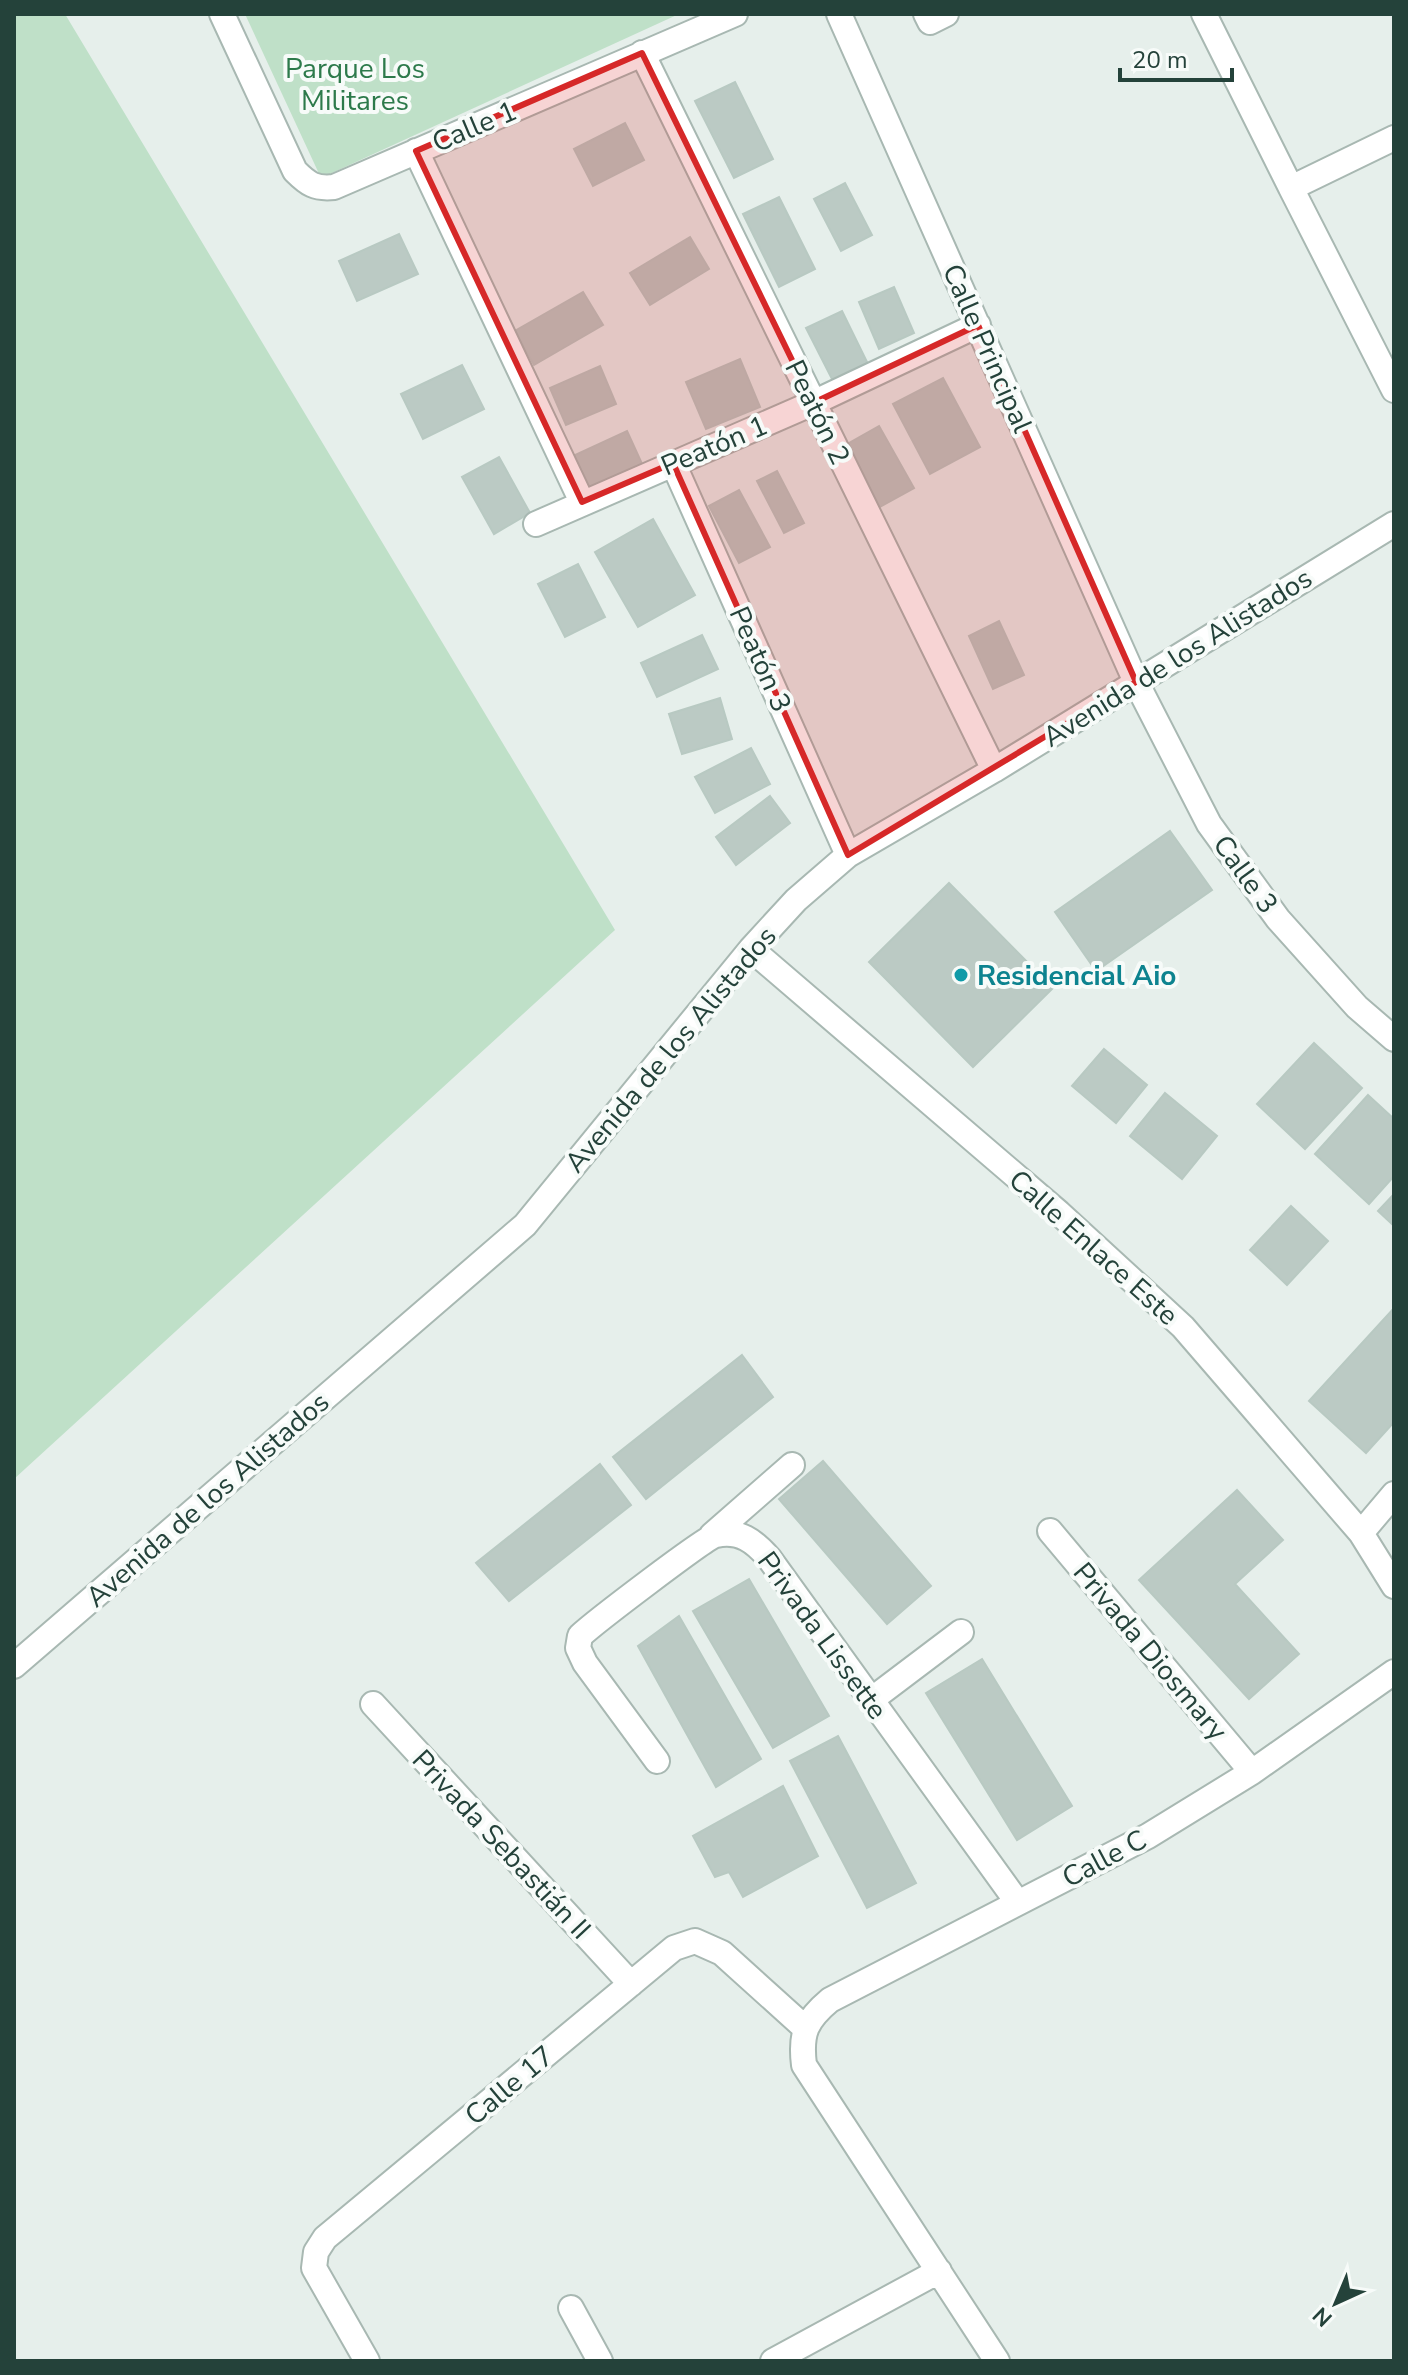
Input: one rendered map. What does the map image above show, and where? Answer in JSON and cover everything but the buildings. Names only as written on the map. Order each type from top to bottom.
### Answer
[{"type":"street","name":"Calle 1","points":[[222,14],[295,171],[309,185],[321,188],[334,187],[735,14]]},
{"type":"street","name":"Calle Principal","points":[[839,14],[1136,682]]},
{"type":"street","points":[[926,14],[930,22],[946,14]]},
{"type":"street","points":[[1204,14],[1394,390]]},
{"type":"street","name":"Peatón 2","points":[[642,53],[994,770]]},
{"type":"street","points":[[1291,188],[1394,138]]},
{"type":"street","points":[[416,151],[582,502]]},
{"type":"street","name":"Peatón 1","points":[[536,524],[813,403],[978,325]]},
{"type":"street","name":"Peatón 3","points":[[673,463],[848,855]]},
{"type":"street","name":"Avenida de los Alistados","points":[[14,1666],[525,1225],[751,949],[796,900],[848,855],[994,770],[1394,524]]},
{"type":"street","name":"Calle 3","points":[[1136,682],[1209,824],[1278,919],[1357,1007],[1394,1039]]},
{"type":"street","name":"Calle Enlace Este","points":[[751,949],[1059,1213],[1183,1327],[1361,1533],[1394,1586]]},
{"type":"street","points":[[657,1761],[585,1663],[578,1648],[580,1636],[712,1535],[792,1465]]},
{"type":"street","points":[[1361,1533],[1394,1494]]},
{"type":"street","name":"Privada Diosmary","points":[[1050,1531],[1252,1772]]},
{"type":"street","name":"Privada Lissette","points":[[712,1535],[740,1534],[755,1543],[769,1558],[1018,1903]]},
{"type":"street","points":[[871,1700],[961,1632]]},
{"type":"street","name":"Calle C","points":[[805,2028],[815,2012],[830,2000],[1148,1836],[1252,1772],[1394,1672]]},
{"type":"street","name":"Privada Sebastián II","points":[[373,1704],[631,1984]]},
{"type":"street","name":"Calle 17","points":[[367,2361],[314,2268],[316,2252],[325,2238],[674,1948],[695,1941],[722,1953],[805,2028]]},
{"type":"street","points":[[805,2028],[802,2046],[804,2065],[997,2361]]},
{"type":"street","points":[[773,2361],[939,2271]]},
{"type":"street","points":[[571,2308],[600,2361]]},
{"type":"highlighted area","points":[[642,53],[813,403],[978,325],[1136,682],[848,855],[673,463],[582,502],[416,151]]},
{"type":"green space","points":[[14,14],[65,14],[615,930],[14,1479]]},
{"type":"green space","name":"Parque Los Militares","points":[[245,14],[679,14],[321,178]]},
{"type":"place","name":"Residencial Aio","points":[[961,975]]}]
